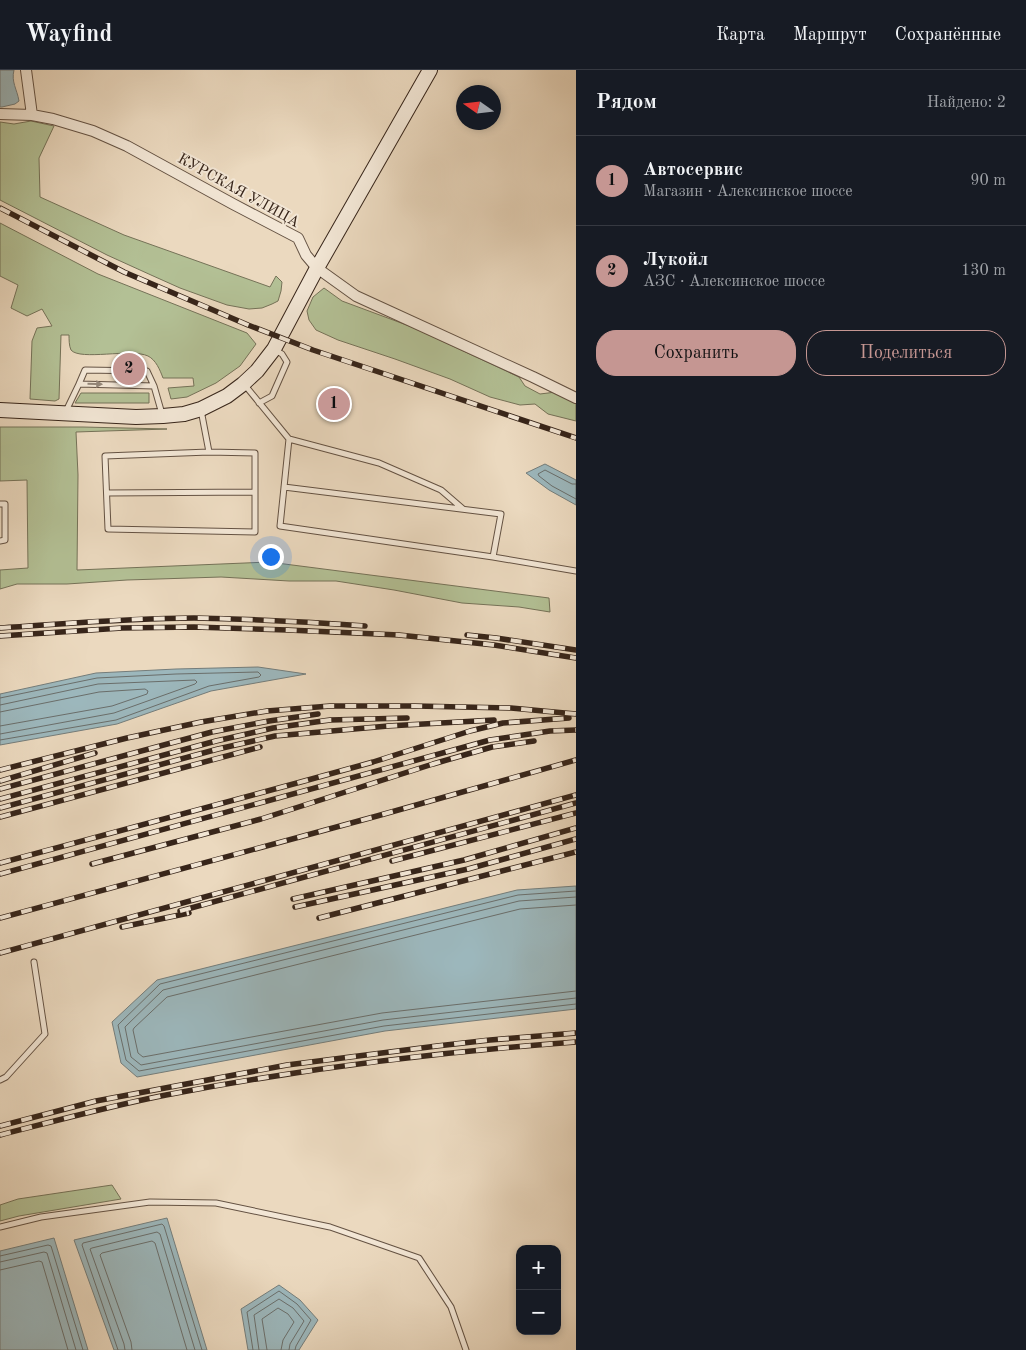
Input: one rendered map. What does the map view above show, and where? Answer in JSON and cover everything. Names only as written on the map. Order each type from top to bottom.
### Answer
[{"type":"main road","points":[[0,410],[136,417],[184,414],[201,410],[227,396],[243,384],[257,371],[274,349],[317,268],[430,70]]},
{"type":"street","points":[[26,70],[32,115]]},
{"type":"street","name":"КУРСКАЯ УЛИЦА","points":[[0,114],[32,115],[53,119],[94,131],[127,146],[298,238],[306,255],[317,268],[356,296],[533,376],[576,398]]},
{"type":"lane","points":[[259,403],[272,396],[287,362],[282,354],[274,349]]},
{"type":"lane","points":[[65,413],[85,370],[147,371],[154,386],[163,416]]},
{"type":"lane","points":[[79,384],[154,386]]},
{"type":"lane","points":[[243,384],[289,439],[379,463],[442,490],[464,510]]},
{"type":"lane","points":[[201,410],[209,452]]},
{"type":"lane","points":[[289,439],[280,526],[576,571]]},
{"type":"lane","points":[[209,452],[255,453],[255,492],[255,532],[108,529],[105,456],[209,452]]},
{"type":"lane","points":[[284,487],[501,514],[493,557]]},
{"type":"lane","points":[[107,493],[255,492]]},
{"type":"lane","points":[[0,504],[5,504],[5,540],[0,540]]},
{"type":"lane","points":[[0,1080],[6,1077],[45,1034],[34,962]]},
{"type":"lane","points":[[0,1227],[41,1217],[150,1202],[216,1203],[330,1227],[419,1258],[451,1307],[466,1350]]},
{"type":"green space","points":[[31,121],[54,126],[39,158],[40,197],[124,235],[270,287],[276,276],[282,282],[278,301],[262,308],[249,309],[227,305],[180,288],[107,255],[0,200],[0,122],[14,124]]},
{"type":"green space","points":[[0,223],[98,274],[247,333],[256,344],[240,366],[216,383],[187,397],[171,399],[168,388],[194,386],[193,378],[163,378],[153,360],[148,356],[140,354],[95,355],[76,353],[70,348],[69,335],[61,335],[59,399],[55,401],[30,399],[32,341],[37,328],[52,326],[42,309],[27,316],[11,308],[18,285],[0,276]]},
{"type":"green space","points":[[324,288],[342,301],[412,327],[519,377],[525,386],[540,394],[556,392],[576,403],[576,421],[548,414],[535,404],[520,405],[490,397],[450,379],[338,340],[316,330],[309,320],[307,311],[313,297]]},
{"type":"green space","points":[[81,393],[149,393],[149,403],[75,403]]},
{"type":"green space","points":[[0,427],[167,429],[76,432],[78,475],[77,570],[269,562],[549,598],[550,612],[519,607],[462,603],[336,581],[289,581],[221,577],[67,584],[17,584],[0,589],[0,570],[28,568],[27,480],[0,481]]},
{"type":"green space","points":[[112,1185],[121,1199],[19,1216],[0,1221],[0,1205],[18,1199]]},
{"type":"water","points":[[0,70],[14,70],[14,82],[19,101],[15,104],[0,107]]},
{"type":"water","points":[[545,464],[576,480],[576,505],[549,490],[526,473]]},
{"type":"water","points":[[258,667],[306,674],[211,691],[117,724],[0,745],[0,694],[96,673]]},
{"type":"water","points":[[576,886],[576,1009],[385,1031],[137,1077],[121,1063],[112,1022],[157,980],[517,890]]},
{"type":"water","points":[[167,1218],[207,1350],[114,1350],[74,1240]]},
{"type":"water","points":[[54,1238],[88,1350],[0,1350],[0,1251]]},
{"type":"water","points":[[279,1285],[300,1300],[318,1320],[299,1350],[248,1350],[241,1309]]},
{"type":"railway","points":[[0,208],[124,272],[248,325],[313,350],[576,438]]},
{"type":"railway","points":[[0,628],[170,618],[280,621],[365,626]]},
{"type":"railway","points":[[0,636],[122,628],[194,627],[288,630],[399,635],[494,645],[576,658]]},
{"type":"railway","points":[[467,635],[576,650]]},
{"type":"railway","points":[[0,770],[127,738],[201,722],[267,711],[330,706],[415,706],[511,708],[576,714]]},
{"type":"railway","points":[[0,789],[212,732],[318,714]]},
{"type":"railway","points":[[0,799],[216,741],[273,728],[330,720],[407,718]]},
{"type":"railway","points":[[0,863],[373,762],[470,731],[503,723],[569,718]]},
{"type":"railway","points":[[0,808],[218,749],[275,736],[388,726],[494,720]]},
{"type":"railway","points":[[0,874],[490,740],[550,731],[576,730]]},
{"type":"railway","points":[[92,864],[261,819],[492,747],[534,741]]},
{"type":"railway","points":[[0,817],[260,747]]},
{"type":"railway","points":[[0,781],[95,753]]},
{"type":"railway","points":[[0,918],[576,760]]},
{"type":"railway","points":[[0,953],[576,795]]},
{"type":"railway","points":[[180,911],[576,803]]},
{"type":"railway","points":[[392,861],[576,813]]},
{"type":"railway","points":[[293,899],[464,860],[576,828]]},
{"type":"railway","points":[[295,907],[468,869],[576,839]]},
{"type":"railway","points":[[319,918],[576,852]]},
{"type":"railway","points":[[122,927],[189,913]]},
{"type":"railway","points":[[0,1126],[96,1101],[287,1065],[490,1040],[576,1033]]},
{"type":"railway","points":[[0,1135],[145,1099],[268,1077],[422,1056],[576,1042]]},
{"type":"place","name":"Лукойл","points":[[129,369]]},
{"type":"place","name":"Автосервис","points":[[334,404]]}]
